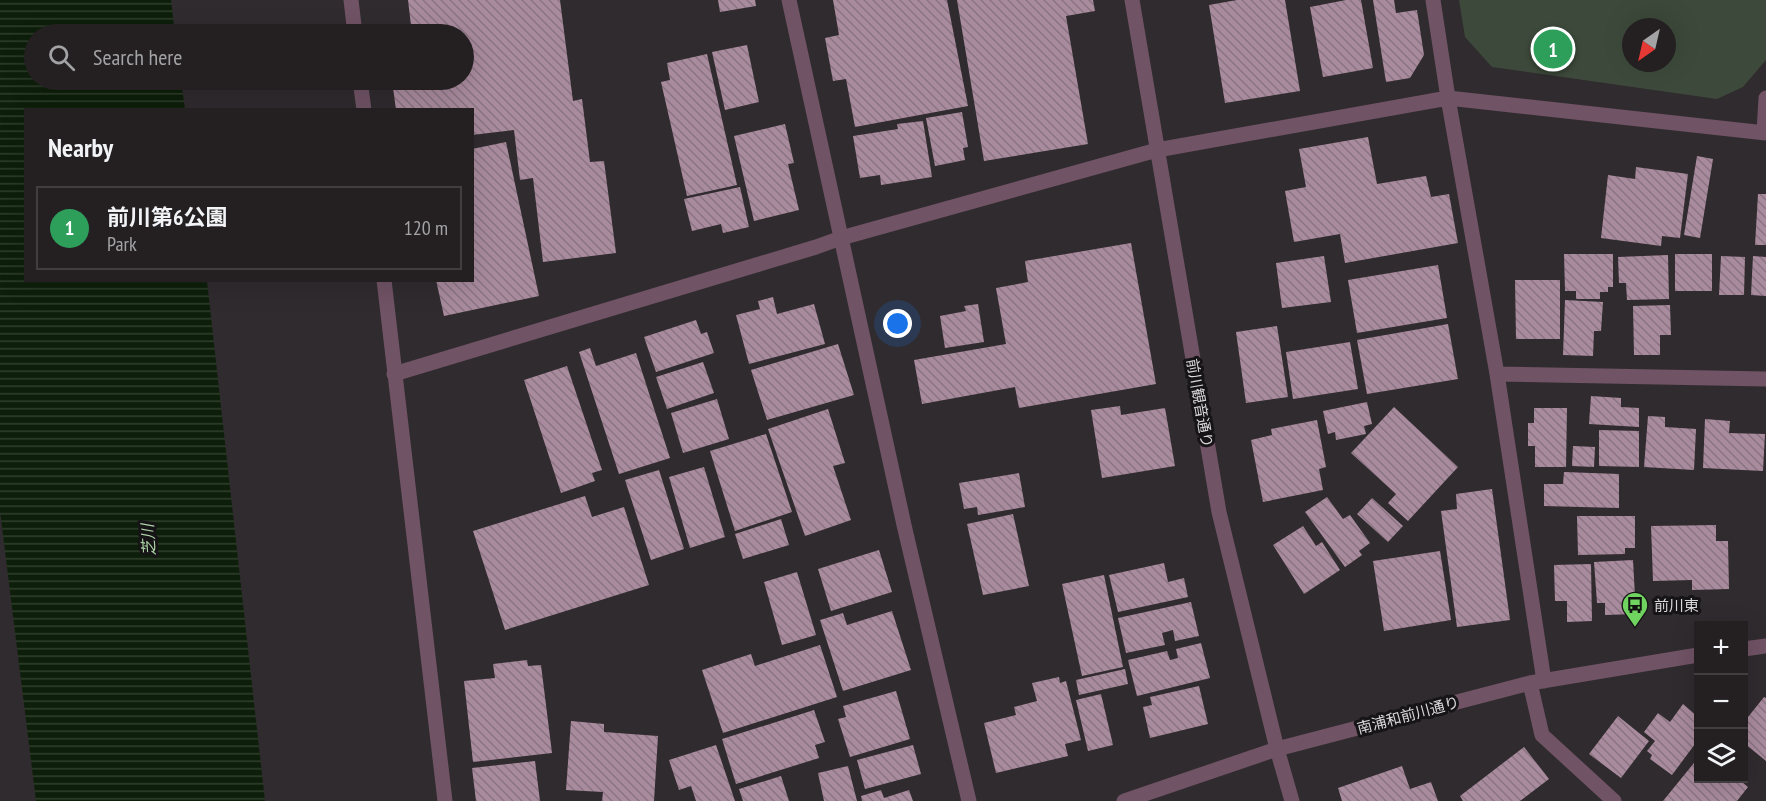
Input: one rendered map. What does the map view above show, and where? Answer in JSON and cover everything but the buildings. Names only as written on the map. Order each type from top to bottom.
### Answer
[{"type":"street","points":[[351,0],[354,24]]},
{"type":"street","points":[[789,0],[904,525],[969,801]]},
{"type":"street","name":"前川観音通り","points":[[1132,0],[1219,512],[1277,749],[1292,801]]},
{"type":"street","points":[[1433,0],[1497,374],[1542,735],[1614,801]]},
{"type":"street","points":[[361,90],[364,108]]},
{"type":"street","points":[[394,374],[841,238],[1157,150],[1448,98],[1765,132],[1766,98]]},
{"type":"street","points":[[384,282],[445,801]]},
{"type":"street","points":[[1497,374],[1766,379]]},
{"type":"street","points":[[1748,648],[1766,646]]},
{"type":"street","name":"南浦和前川通り","points":[[1124,801],[1277,749],[1537,682],[1694,656]]},
{"type":"shaded area","points":[[1459,0],[1766,0],[1766,60],[1743,87],[1717,99],[1492,67],[1465,37]]},
{"type":"water","name":"芝川","points":[[0,0],[171,0],[174,24],[24,24],[24,90],[182,90],[185,108],[24,108],[24,282],[207,282],[265,801],[36,801],[0,511]]},
{"type":"place","name":"前川第6公園","points":[[1553,49]]},
{"type":"place","name":"前川東","points":[[1635,628]]}]
